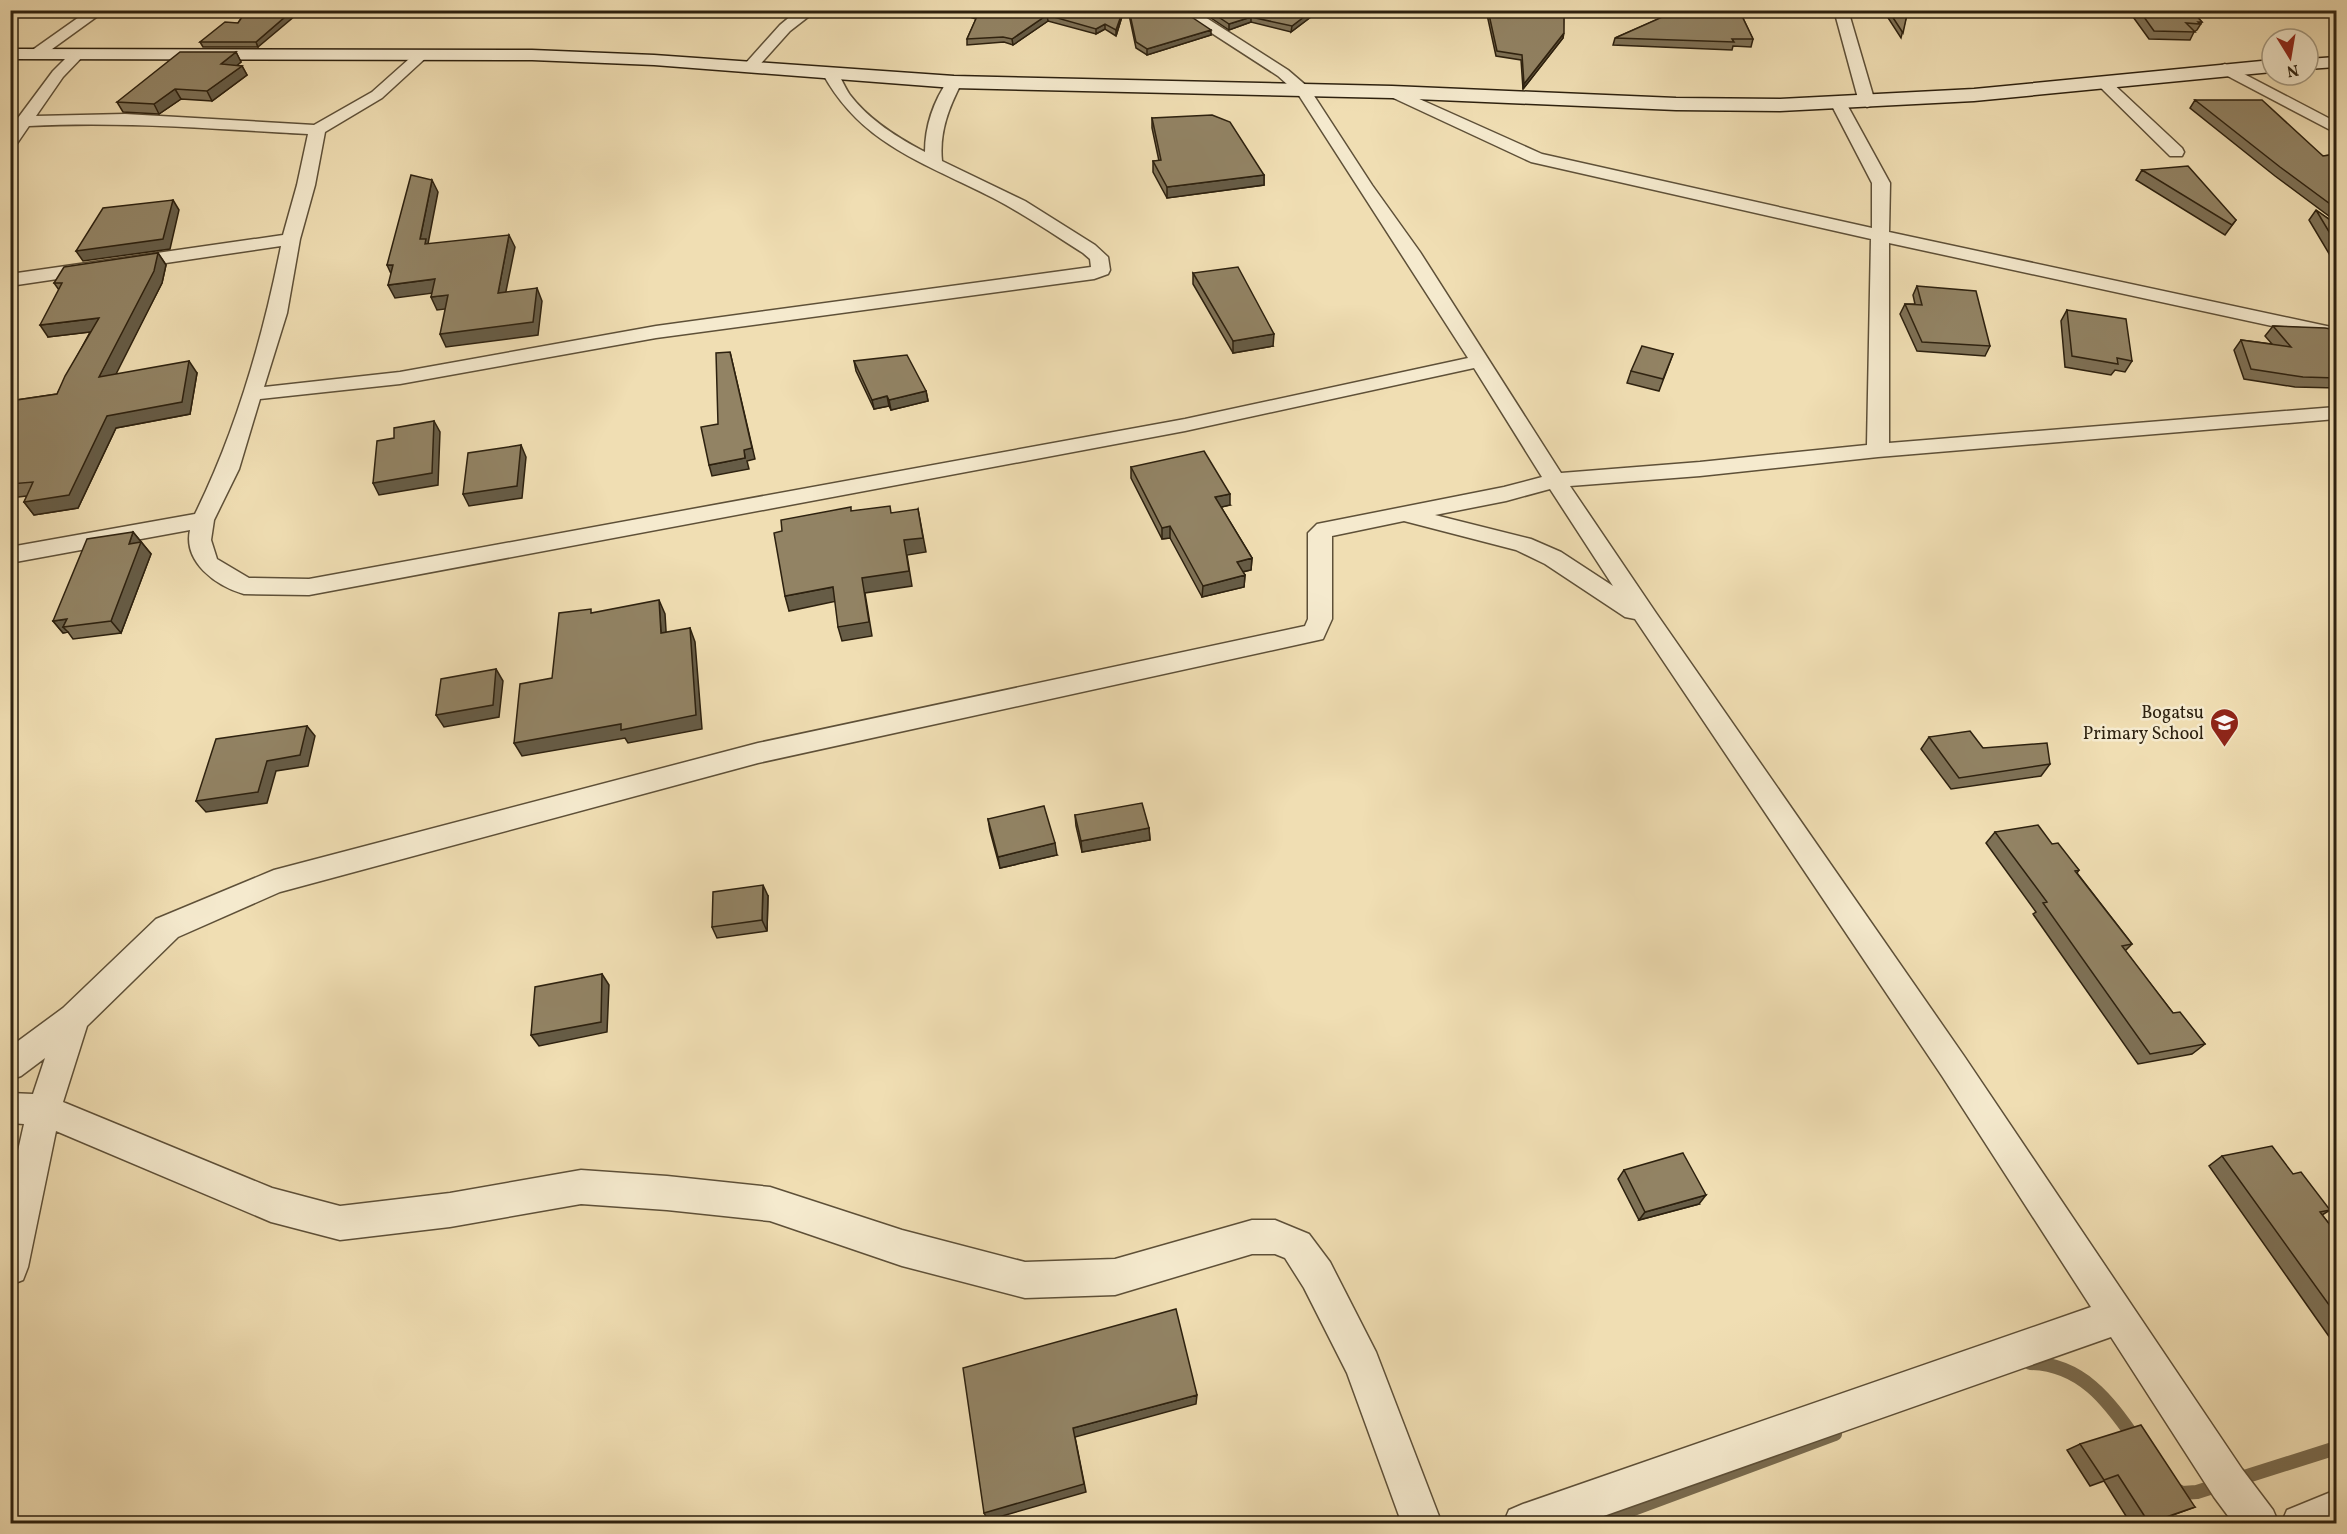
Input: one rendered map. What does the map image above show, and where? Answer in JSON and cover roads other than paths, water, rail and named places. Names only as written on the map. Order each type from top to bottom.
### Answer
[{"type":"street","points":[[36,54],[99,10]]},
{"type":"street","points":[[750,67],[783,30],[810,10]]},
{"type":"street","points":[[1183,10],[1283,73],[1304,91],[1647,619],[1953,1066],[2228,1483],[2259,1524]]},
{"type":"street","points":[[1841,10],[1867,102]]},
{"type":"street","points":[[10,54],[532,55],[750,67],[954,82],[1392,92],[1676,104],[1839,104],[1974,95],[2260,67]]},
{"type":"street","points":[[10,142],[58,74],[78,54]]},
{"type":"street","points":[[23,122],[125,119],[317,130],[377,95],[423,54]]},
{"type":"street","points":[[2320,63],[2337,62]]},
{"type":"street","points":[[2225,69],[2337,128]]},
{"type":"street","points":[[252,394],[400,378],[656,332],[1094,273],[1101,270],[1099,257],[1089,249],[1019,205],[883,134],[848,104],[831,74]]},
{"type":"street","points":[[934,162],[931,146],[937,118],[954,82]]},
{"type":"street","points":[[2103,82],[2176,152]]},
{"type":"street","points":[[1392,92],[1537,158],[1761,210],[2337,334]]},
{"type":"street","points":[[1839,104],[1881,183],[1878,450]]},
{"type":"street","points":[[317,130],[306,185],[291,239],[277,314],[228,469],[203,520],[199,540],[207,563],[244,586],[309,587],[1185,425],[1481,361]]},
{"type":"street","points":[[10,280],[291,239]]},
{"type":"street","points":[[10,1066],[74,1018],[167,928],[274,882],[758,753],[1314,633],[1320,619],[1320,534],[1325,530],[1400,514],[1453,506],[1555,480],[1700,469],[1878,450],[2337,413]]},
{"type":"street","points":[[1400,514],[1522,544],[1562,564],[1647,619]]},
{"type":"street","points":[[10,555],[203,520]]},
{"type":"street","points":[[10,1268],[27,1109],[74,1018]]},
{"type":"street","points":[[27,1109],[271,1205],[340,1223],[450,1210],[580,1187],[656,1192],[770,1204],[902,1248],[1025,1280],[1115,1277],[1252,1237],[1275,1237],[1297,1246],[1317,1275],[1363,1365],[1422,1524]]},
{"type":"street","points":[[1523,1524],[2119,1316]]},
{"type":"street","points":[[2301,1524],[2337,1510]]},
{"type":"waterway","points":[[2030,1363],[2048,1365],[2079,1377],[2103,1398],[2135,1439]]},
{"type":"waterway","points":[[1593,1524],[1835,1434]]},
{"type":"waterway","points":[[2175,1489],[2182,1493],[2197,1492],[2336,1448]]},
{"type":"place","name":"Bogatsu Primary School","points":[[2225,748]]}]
